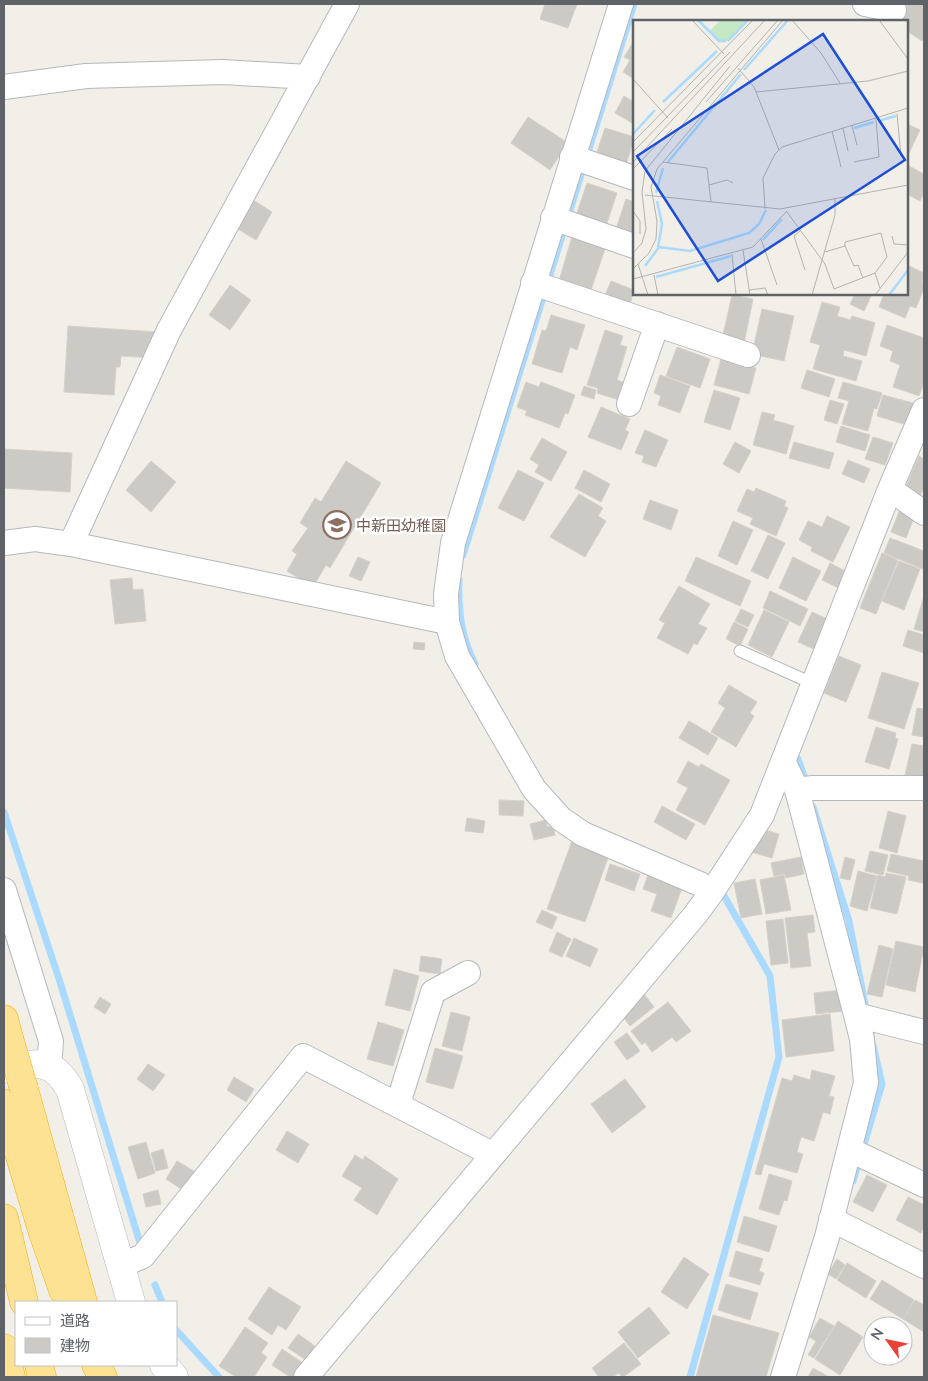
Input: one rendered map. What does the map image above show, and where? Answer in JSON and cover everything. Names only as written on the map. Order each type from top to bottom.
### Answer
[{"type":"highway","points":[[6,1028],[12,1087],[43,1234],[68,1301]]},
{"type":"highway","points":[[12,1087],[83,1301]]},
{"type":"highway","points":[[4,1218],[24,1301]]},
{"type":"highway","points":[[4,1348],[11,1377]]},
{"type":"highway","points":[[97,1366],[103,1377]]},
{"type":"street","points":[[71,544],[169,330],[347,4]]},
{"type":"street","points":[[865,4],[894,10]]},
{"type":"street","points":[[626,17],[541,286],[453,543],[447,585],[447,622],[457,656],[534,790],[551,810],[583,834],[700,884],[715,888]]},
{"type":"street","points":[[4,87],[95,76],[223,72],[308,77]]},
{"type":"street","points":[[580,160],[633,178]]},
{"type":"street","points":[[562,221],[633,246]]},
{"type":"street","points":[[541,286],[748,355]]},
{"type":"street","points":[[629,404],[657,324]]},
{"type":"street","points":[[306,1377],[715,888],[762,814],[890,489],[924,410]]},
{"type":"street","points":[[890,489],[924,513]]},
{"type":"street","points":[[4,543],[35,539],[71,544],[447,622]]},
{"type":"street","points":[[783,1377],[838,1222],[857,1154],[866,1083],[864,1017],[804,789],[784,762]]},
{"type":"street","points":[[804,789],[924,788]]},
{"type":"street","points":[[4,890],[51,1040],[49,1066]]},
{"type":"street","points":[[398,1104],[433,992],[468,973]]},
{"type":"street","points":[[864,1017],[924,1032]]},
{"type":"street","points":[[120,1266],[143,1256],[304,1056],[492,1154]]},
{"type":"street","points":[[12,1087],[29,1064],[49,1066],[58,1071],[70,1089],[131,1301]]},
{"type":"street","points":[[857,1154],[924,1185]]},
{"type":"street","points":[[838,1222],[924,1266]]},
{"type":"street","points":[[165,1366],[174,1377]]},
{"type":"lane","points":[[740,651],[814,684]]},
{"type":"building","points":[[545,4],[577,4],[568,28],[540,19]]},
{"type":"building","points":[[908,4],[924,4],[924,37],[922,41],[908,32],[908,20],[898,20]]},
{"type":"building","points":[[633,43],[633,78],[623,72],[630,60],[624,57]]},
{"type":"building","points":[[624,96],[633,101],[633,123],[615,113]]},
{"type":"building","points":[[528,117],[568,143],[550,170],[511,143]]},
{"type":"building","points":[[908,124],[920,130],[908,155]]},
{"type":"building","points":[[605,128],[633,137],[625,169],[595,158]]},
{"type":"building","points":[[908,166],[924,174],[924,193],[920,201],[908,195]]},
{"type":"building","points":[[587,183],[617,193],[605,229],[575,219]]},
{"type":"building","points":[[250,198],[272,212],[256,240],[233,226]]},
{"type":"building","points":[[626,199],[633,202],[633,239],[615,232]]},
{"type":"building","points":[[573,233],[607,243],[591,290],[559,281]]},
{"type":"building","points":[[908,265],[924,273],[922,283],[924,288],[916,308],[910,306],[905,318],[879,307],[884,295],[908,295]]},
{"type":"building","points":[[611,281],[633,290],[629,308],[604,298]]},
{"type":"building","points":[[230,285],[251,300],[230,330],[209,315]]},
{"type":"building","points":[[732,295],[753,299],[743,348],[721,344]]},
{"type":"building","points":[[854,295],[872,295],[864,311],[850,304]]},
{"type":"building","points":[[822,302],[840,307],[837,316],[850,320],[852,316],[875,323],[866,356],[844,350],[843,356],[862,361],[856,381],[813,369],[820,345],[810,342]]},
{"type":"building","points":[[762,309],[794,316],[784,361],[752,354]]},
{"type":"building","points":[[551,315],[585,325],[577,350],[570,347],[562,373],[532,364],[542,330],[546,331]]},
{"type":"building","points":[[887,325],[924,338],[924,382],[919,396],[893,387],[900,365],[890,361],[893,351],[880,346]]},
{"type":"building","points":[[68,326],[157,332],[155,358],[121,356],[120,367],[116,367],[114,395],[64,392]]},
{"type":"building","points":[[605,330],[623,336],[620,345],[627,347],[617,380],[625,383],[619,400],[597,393],[598,388],[587,385]]},
{"type":"building","points":[[677,347],[710,359],[700,388],[666,376]]},
{"type":"building","points":[[721,359],[756,368],[749,394],[714,385]]},
{"type":"building","points":[[807,370],[835,379],[829,397],[801,388]]},
{"type":"building","points":[[660,375],[690,386],[680,413],[658,405],[661,396],[654,393]]},
{"type":"building","points":[[526,382],[539,387],[541,382],[575,395],[568,414],[565,413],[559,428],[525,415],[527,411],[517,407]]},
{"type":"building","points":[[843,382],[882,393],[877,409],[874,408],[868,431],[842,424],[849,401],[838,398]]},
{"type":"building","points":[[584,386],[596,390],[594,399],[581,395]]},
{"type":"building","points":[[714,390],[740,398],[730,430],[704,422]]},
{"type":"building","points":[[883,395],[913,403],[907,425],[877,416]]},
{"type":"building","points":[[830,400],[844,404],[837,424],[824,420]]},
{"type":"building","points":[[601,407],[630,419],[625,430],[629,432],[621,450],[588,437]]},
{"type":"building","points":[[762,412],[775,415],[773,420],[794,426],[786,454],[753,445]]},
{"type":"building","points":[[841,426],[870,435],[865,451],[836,442]]},
{"type":"building","points":[[645,430],[668,440],[656,467],[642,462],[644,456],[635,453]]},
{"type":"building","points":[[873,437],[893,443],[885,465],[865,459]]},
{"type":"building","points":[[542,438],[567,452],[551,481],[535,472],[539,465],[530,459]]},
{"type":"building","points":[[735,442],[751,451],[739,473],[723,464]]},
{"type":"building","points":[[794,442],[834,453],[829,469],[789,458]]},
{"type":"building","points":[[4,449],[72,453],[70,492],[4,488]]},
{"type":"building","points":[[919,456],[924,459],[924,487],[920,496],[905,489]]},
{"type":"building","points":[[848,460],[870,469],[864,483],[842,474]]},
{"type":"building","points":[[151,461],[176,482],[151,512],[126,490]]},
{"type":"building","points":[[346,461],[381,483],[330,568],[326,565],[313,587],[287,571],[297,554],[292,551],[308,528],[300,523],[315,498],[321,502]]},
{"type":"building","points":[[518,470],[544,483],[524,521],[498,508]]},
{"type":"building","points":[[584,470],[610,484],[601,502],[575,488]]},
{"type":"building","points":[[756,488],[786,501],[784,506],[788,508],[776,536],[750,524],[753,518],[737,511],[747,489],[754,492]]},
{"type":"building","points":[[579,494],[603,508],[598,516],[606,521],[585,557],[550,537]]},
{"type":"building","points":[[650,500],[678,510],[671,530],[643,519]]},
{"type":"building","points":[[900,509],[915,515],[906,538],[891,532]]},
{"type":"building","points":[[827,516],[850,527],[833,562],[811,551],[812,547],[799,540],[808,521],[822,527]]},
{"type":"building","points":[[733,521],[753,530],[737,565],[718,556]]},
{"type":"building","points":[[768,535],[785,543],[768,579],[751,571]]},
{"type":"building","points":[[890,538],[924,551],[923,569],[884,553]]},
{"type":"building","points":[[882,553],[898,560],[876,614],[860,608]]},
{"type":"building","points":[[358,557],[370,562],[361,581],[349,576]]},
{"type":"building","points":[[696,557],[751,581],[740,606],[685,581]]},
{"type":"building","points":[[793,557],[821,571],[806,601],[779,588]]},
{"type":"building","points":[[899,561],[920,569],[904,610],[882,601]]},
{"type":"building","points":[[830,563],[849,573],[841,589],[822,580]]},
{"type":"building","points":[[132,578],[133,590],[143,589],[146,621],[115,624],[110,580]]},
{"type":"building","points":[[679,586],[710,604],[698,624],[707,628],[697,645],[694,643],[688,654],[657,638],[665,623],[659,620]]},
{"type":"building","points":[[770,591],[808,609],[800,626],[763,608]]},
{"type":"building","points":[[924,596],[924,632],[914,629]]},
{"type":"building","points":[[741,609],[754,615],[748,627],[735,621]]},
{"type":"building","points":[[764,610],[789,622],[772,657],[748,645]]},
{"type":"building","points":[[812,612],[832,621],[818,651],[798,642]]},
{"type":"building","points":[[734,622],[748,629],[740,646],[726,639]]},
{"type":"building","points":[[908,630],[924,635],[924,653],[903,646]]},
{"type":"building","points":[[414,642],[425,643],[424,650],[413,649]]},
{"type":"building","points":[[839,656],[861,665],[846,702],[824,693]]},
{"type":"building","points":[[882,672],[919,683],[904,729],[868,718]]},
{"type":"building","points":[[729,685],[757,702],[750,713],[754,716],[736,747],[711,732],[725,708],[718,703]]},
{"type":"building","points":[[917,708],[924,709],[924,737],[912,735]]},
{"type":"building","points":[[689,721],[718,738],[708,755],[679,738]]},
{"type":"building","points":[[876,727],[896,733],[895,738],[898,739],[889,769],[865,762]]},
{"type":"building","points":[[912,744],[924,746],[924,779],[905,775]]},
{"type":"building","points":[[688,761],[699,767],[701,764],[730,780],[705,825],[676,810],[688,788],[677,782]]},
{"type":"building","points":[[499,800],[524,801],[523,816],[499,815]]},
{"type":"building","points":[[662,806],[695,824],[686,840],[654,822]]},
{"type":"building","points":[[888,811],[906,816],[897,853],[879,848]]},
{"type":"building","points":[[467,818],[485,821],[483,833],[465,831]]},
{"type":"building","points":[[546,820],[547,827],[553,825],[555,835],[534,840],[530,824]]},
{"type":"building","points":[[758,828],[779,834],[772,858],[751,852]]},
{"type":"building","points":[[572,841],[609,855],[585,922],[547,909]]},
{"type":"building","points":[[870,851],[888,855],[883,875],[865,871]]},
{"type":"building","points":[[891,854],[924,861],[923,883],[908,880],[909,876],[887,871]]},
{"type":"building","points":[[801,857],[804,874],[786,878],[785,874],[774,876],[771,863]]},
{"type":"building","points":[[845,857],[855,860],[850,880],[840,878]]},
{"type":"building","points":[[610,864],[640,874],[634,891],[605,880]]},
{"type":"building","points":[[858,871],[877,876],[867,911],[850,906]]},
{"type":"building","points":[[649,872],[683,885],[671,918],[651,911],[657,894],[643,889]]},
{"type":"building","points":[[886,873],[906,877],[897,914],[870,908],[878,875],[885,877]]},
{"type":"building","points":[[784,875],[791,910],[766,914],[760,880]]},
{"type":"building","points":[[755,879],[762,914],[741,918],[734,883]]},
{"type":"building","points":[[542,910],[557,917],[552,929],[536,922]]},
{"type":"building","points":[[813,915],[815,932],[807,933],[811,966],[791,968],[785,918]]},
{"type":"building","points":[[783,919],[788,963],[771,965],[766,921]]},
{"type":"building","points":[[557,932],[571,939],[562,957],[549,951]]},
{"type":"building","points":[[574,938],[598,949],[590,967],[566,956]]},
{"type":"building","points":[[896,941],[924,947],[915,992],[886,985]]},
{"type":"building","points":[[879,945],[893,949],[882,997],[867,994]]},
{"type":"building","points":[[421,956],[442,959],[440,974],[419,971]]},
{"type":"building","points":[[394,969],[419,976],[410,1011],[385,1005]]},
{"type":"building","points":[[842,990],[844,1011],[816,1014],[814,993]]},
{"type":"building","points":[[644,994],[654,1007],[630,1026],[620,1013]]},
{"type":"building","points":[[100,997],[111,1004],[105,1014],[94,1007]]},
{"type":"building","points":[[668,1002],[691,1031],[676,1042],[672,1037],[652,1052],[645,1042],[642,1045],[631,1031]]},
{"type":"building","points":[[451,1012],[470,1017],[462,1051],[442,1046]]},
{"type":"building","points":[[830,1014],[834,1051],[786,1057],[782,1020]]},
{"type":"building","points":[[378,1022],[404,1030],[393,1066],[367,1059]]},
{"type":"building","points":[[627,1033],[640,1051],[627,1060],[614,1042]]},
{"type":"building","points":[[435,1048],[463,1056],[453,1089],[426,1082]]},
{"type":"building","points":[[148,1064],[165,1075],[153,1091],[137,1079]]},
{"type":"building","points":[[812,1070],[835,1076],[829,1096],[834,1097],[830,1114],[823,1112],[814,1141],[801,1137],[797,1152],[803,1154],[797,1173],[764,1164],[761,1175],[755,1174],[782,1078],[792,1081],[794,1075],[810,1080]]},
{"type":"building","points":[[234,1077],[254,1089],[246,1102],[227,1090]]},
{"type":"building","points":[[625,1079],[646,1107],[612,1133],[591,1104]]},
{"type":"building","points":[[287,1131],[309,1144],[298,1163],[276,1150]]},
{"type":"building","points":[[146,1142],[155,1173],[138,1179],[128,1147]]},
{"type":"building","points":[[163,1149],[168,1168],[156,1171],[151,1153]]},
{"type":"building","points":[[355,1155],[363,1160],[365,1156],[398,1179],[377,1215],[354,1200],[362,1188],[342,1176]]},
{"type":"building","points":[[177,1161],[199,1174],[187,1193],[166,1179]]},
{"type":"building","points":[[769,1174],[792,1181],[787,1201],[784,1200],[779,1215],[759,1209]]},
{"type":"building","points":[[867,1175],[887,1185],[873,1212],[853,1202]]},
{"type":"building","points":[[158,1190],[161,1204],[146,1207],[143,1194]]},
{"type":"building","points":[[908,1197],[924,1205],[924,1226],[921,1233],[896,1220]]},
{"type":"building","points":[[744,1216],[777,1226],[769,1252],[737,1242]]},
{"type":"building","points":[[736,1251],[763,1259],[759,1271],[764,1273],[760,1285],[729,1276]]},
{"type":"building","points":[[684,1257],[709,1274],[687,1309],[661,1292]]},
{"type":"building","points":[[837,1259],[845,1265],[836,1279],[828,1274]]},
{"type":"building","points":[[847,1263],[876,1281],[866,1298],[837,1280]]},
{"type":"building","points":[[882,1280],[914,1300],[905,1316],[898,1316],[870,1299]]},
{"type":"building","points":[[726,1284],[758,1293],[750,1320],[718,1310]]},
{"type":"building","points":[[269,1287],[301,1307],[286,1330],[278,1325],[272,1335],[248,1319]]},
{"type":"building","points":[[915,1300],[924,1305],[924,1332],[913,1325],[913,1316],[905,1316]]},
{"type":"building","points":[[649,1307],[670,1333],[638,1358],[618,1332]]},
{"type":"building","points":[[713,1315],[779,1333],[766,1377],[696,1377]]},
{"type":"building","points":[[820,1318],[834,1326],[814,1358],[808,1355],[816,1341],[809,1337]]},
{"type":"building","points":[[838,1321],[863,1337],[840,1375],[815,1359]]},
{"type":"building","points":[[245,1327],[268,1343],[261,1353],[267,1357],[254,1377],[236,1377],[219,1366]]},
{"type":"building","points":[[298,1334],[315,1346],[306,1360],[288,1348]]},
{"type":"building","points":[[624,1343],[641,1364],[623,1377],[618,1373],[613,1377],[599,1377],[592,1368]]},
{"type":"building","points":[[282,1349],[303,1363],[294,1377],[290,1377],[272,1365]]},
{"type":"building","points":[[813,1368],[829,1377],[808,1377]]},
{"type":"waterway","points":[[463,555],[634,4]]},
{"type":"waterway","points":[[459,580],[461,623],[466,644],[475,664]]},
{"type":"waterway","points":[[798,759],[807,785]]},
{"type":"waterway","points":[[813,807],[849,921],[866,1010]]},
{"type":"waterway","points":[[4,812],[60,982],[140,1243]]},
{"type":"waterway","points":[[690,1377],[779,1057],[770,976],[724,896],[718,889]]},
{"type":"waterway","points":[[853,1181],[882,1084],[873,1045]]},
{"type":"waterway","points":[[155,1285],[162,1301]]},
{"type":"waterway","points":[[178,1332],[219,1377]]},
{"type":"place","name":"中新田幼稚園","points":[[337,525]]}]
